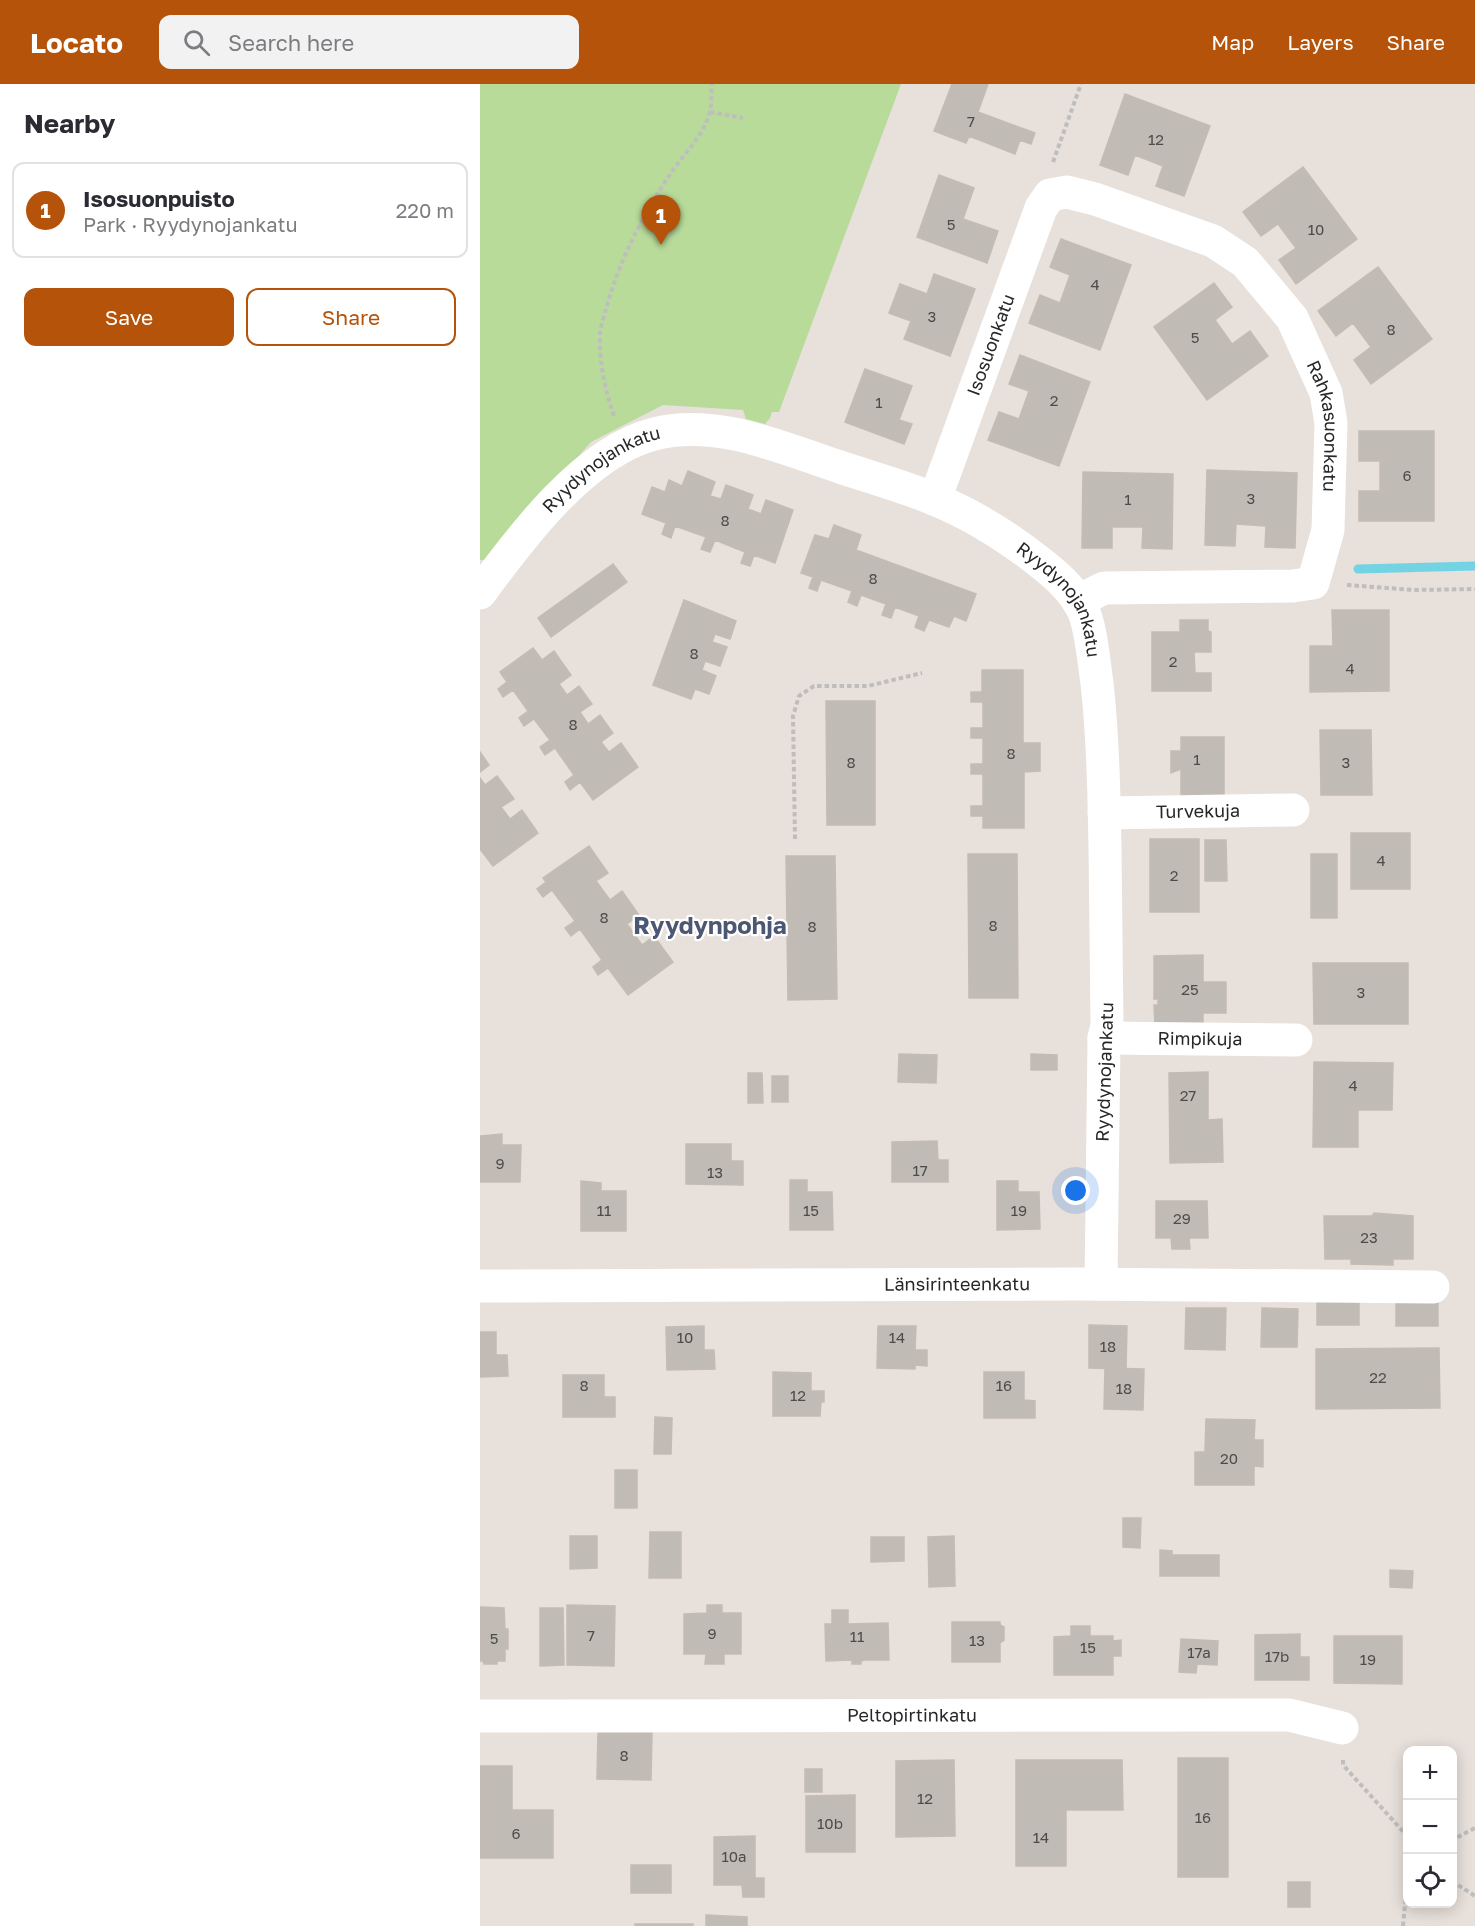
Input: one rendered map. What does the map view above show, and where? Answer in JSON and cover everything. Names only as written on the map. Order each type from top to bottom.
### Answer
[{"type":"street","name":"Rahkasuonkatu","points":[[1050,195],[1067,192],[1095,199],[1213,242],[1245,262],[1292,318],[1326,393],[1331,423],[1328,530],[1313,583]]},
{"type":"street","name":"Isosuonkatu","points":[[934,499],[1041,208],[1050,195]]},
{"type":"street","name":"Ryydynojankatu","points":[[480,593],[501,564],[559,495],[594,466],[625,445],[653,434],[683,429],[718,432],[758,440],[934,499],[984,524],[1021,548],[1060,579],[1078,601],[1085,614],[1101,724],[1107,1025],[1104,1038],[1101,1284]]},
{"type":"street","points":[[1078,601],[1104,588],[1261,587],[1313,583]]},
{"type":"street","name":"Turvekuja","points":[[1104,813],[1293,810]]},
{"type":"street","name":"Rimpikuja","points":[[1104,1038],[1296,1040]]},
{"type":"street","name":"Länsirinteenkatu","points":[[480,1286],[1101,1284],[1433,1287]]},
{"type":"street","name":"Peltopirtinkatu","points":[[480,1716],[1289,1715],[1342,1728]]},
{"type":"path","points":[[625,445],[609,401],[600,364],[600,333],[620,265],[671,173],[697,139],[710,112],[712,84]]},
{"type":"path","points":[[1050,195],[1047,178],[1081,84]]},
{"type":"path","points":[[710,112],[743,118]]},
{"type":"path","points":[[1313,583],[1414,590],[1475,588]]},
{"type":"path","points":[[795,839],[793,716],[799,696],[814,686],[868,686],[922,673]]},
{"type":"path","points":[[1342,1728],[1343,1765],[1403,1832]]},
{"type":"path","points":[[1457,1837],[1475,1828]]},
{"type":"path","points":[[1457,1884],[1475,1896]]},
{"type":"path","points":[[1403,1926],[1404,1908]]},
{"type":"green space","points":[[480,84],[901,84],[779,412],[772,412],[765,424],[746,419],[743,410],[663,405],[591,442],[487,560],[480,560]]},
{"type":"building","points":[[952,84],[988,84],[978,112],[1035,133],[1031,144],[1020,140],[1015,154],[969,136],[966,143],[934,131]]},
{"type":"building","points":[[1125,94],[1210,126],[1184,196],[1156,186],[1163,166],[1135,155],[1128,175],[1100,165]]},
{"type":"building","points":[[1303,167],[1357,239],[1296,284],[1279,260],[1296,248],[1278,224],[1261,236],[1243,212]]},
{"type":"building","points":[[939,175],[974,188],[963,219],[998,231],[987,263],[917,237]]},
{"type":"building","points":[[1061,239],[1131,265],[1100,350],[1029,323],[1040,295],[1060,303],[1070,275],[1050,267]]},
{"type":"building","points":[[1378,267],[1432,339],[1371,384],[1354,360],[1371,347],[1353,323],[1336,336],[1318,311]]},
{"type":"building","points":[[934,274],[975,289],[950,356],[904,339],[911,321],[889,313],[900,284],[927,294]]},
{"type":"building","points":[[1214,283],[1232,307],[1215,320],[1232,344],[1250,331],[1268,356],[1207,400],[1154,327]]},
{"type":"building","points":[[1020,355],[1090,382],[1059,466],[988,440],[999,412],[1019,419],[1029,391],[1009,384]]},
{"type":"building","points":[[865,369],[912,386],[899,420],[912,424],[904,444],[845,422]]},
{"type":"building","points":[[1359,431],[1434,431],[1434,521],[1359,521],[1359,491],[1380,491],[1380,461],[1359,461]]},
{"type":"building","points":[[1207,470],[1297,473],[1295,548],[1265,547],[1266,526],[1236,524],[1235,546],[1205,545]]},
{"type":"building","points":[[688,471],[715,482],[710,496],[721,499],[726,485],[753,495],[748,509],[761,514],[766,500],[793,510],[775,563],[754,555],[750,566],[741,563],[745,552],[715,540],[710,552],[701,549],[706,537],[675,526],[671,538],[662,534],[666,523],[642,514],[652,487],[665,492],[669,480],[682,486]]},
{"type":"building","points":[[1083,472],[1173,474],[1172,549],[1142,548],[1143,527],[1112,527],[1112,548],[1082,548]]},
{"type":"building","points":[[834,525],[861,535],[856,550],[976,594],[966,621],[954,616],[949,627],[929,620],[924,631],[915,627],[919,616],[895,607],[891,618],[882,615],[886,604],[861,595],[857,606],[848,602],[852,591],[821,580],[817,591],[809,588],[813,577],[801,573],[815,535],[829,539]]},
{"type":"building","points":[[613,564],[627,582],[551,637],[538,618]]},
{"type":"building","points":[[684,600],[736,621],[730,639],[715,634],[712,642],[727,647],[720,666],[705,661],[702,670],[716,676],[709,694],[695,689],[691,699],[653,685]]},
{"type":"building","points":[[1332,610],[1389,610],[1389,691],[1310,692],[1310,646],[1333,646]]},
{"type":"building","points":[[1180,620],[1208,620],[1208,631],[1211,632],[1211,652],[1194,652],[1195,673],[1211,673],[1211,691],[1152,691],[1152,632],[1180,632]]},
{"type":"building","points":[[533,648],[542,660],[554,651],[571,675],[559,684],[567,695],[579,686],[592,704],[580,712],[588,724],[600,715],[613,733],[601,742],[609,752],[621,743],[638,767],[593,800],[580,782],[570,790],[565,782],[574,775],[555,748],[545,755],[540,747],[550,740],[534,719],[524,726],[519,718],[528,711],[513,690],[503,697],[498,689],[507,682],[500,672]]},
{"type":"building","points":[[982,670],[1023,670],[1023,743],[1040,743],[1040,771],[1024,772],[1024,828],[983,828],[983,816],[971,816],[971,806],[983,806],[983,774],[971,774],[971,764],[983,764],[983,738],[971,738],[971,728],[983,728],[983,702],[971,702],[971,692],[982,692]]},
{"type":"building","points":[[826,701],[875,701],[875,825],[827,825]]},
{"type":"building","points":[[1320,730],[1371,730],[1372,795],[1321,795]]},
{"type":"building","points":[[1181,737],[1224,737],[1224,798],[1181,798],[1181,769],[1171,773],[1171,751],[1181,751]]},
{"type":"building","points":[[480,752],[489,765],[480,772]]},
{"type":"building","points":[[497,776],[514,799],[501,807],[510,819],[522,810],[538,833],[493,866],[480,849],[480,778],[485,785]]},
{"type":"building","points":[[1351,833],[1410,833],[1410,889],[1351,889]]},
{"type":"building","points":[[1150,839],[1199,839],[1199,912],[1150,912]]},
{"type":"building","points":[[1205,840],[1226,840],[1227,881],[1205,881]]},
{"type":"building","points":[[589,846],[608,873],[596,881],[610,900],[622,891],[639,915],[627,924],[642,945],[654,936],[673,962],[628,995],[608,968],[598,975],[593,967],[602,960],[580,929],[571,936],[565,928],[575,921],[552,890],[543,897],[537,889],[546,882],[543,878]]},
{"type":"building","points":[[968,854],[1017,854],[1018,998],[969,998]]},
{"type":"building","points":[[1311,854],[1337,854],[1337,918],[1311,918]]},
{"type":"building","points":[[786,856],[835,856],[837,999],[788,1000]]},
{"type":"building","points":[[1203,955],[1203,982],[1226,982],[1226,1013],[1203,1013],[1203,1025],[1155,1025],[1154,1005],[1158,1005],[1158,999],[1154,999],[1154,956]]},
{"type":"building","points":[[1313,963],[1408,963],[1408,1024],[1314,1024]]},
{"type":"building","points":[[899,1054],[937,1055],[936,1083],[898,1082]]},
{"type":"building","points":[[1031,1054],[1057,1055],[1057,1070],[1031,1070]]},
{"type":"building","points":[[1314,1062],[1393,1063],[1392,1110],[1358,1110],[1358,1147],[1313,1147]]},
{"type":"building","points":[[1208,1072],[1208,1120],[1222,1119],[1223,1162],[1170,1163],[1169,1073]]},
{"type":"building","points":[[748,1073],[762,1073],[763,1103],[748,1103]]},
{"type":"building","points":[[772,1076],[788,1076],[788,1102],[772,1102]]},
{"type":"building","points":[[502,1134],[502,1145],[521,1145],[520,1182],[480,1182],[480,1136]]},
{"type":"building","points":[[937,1141],[938,1160],[948,1160],[948,1182],[892,1182],[892,1142]]},
{"type":"building","points":[[686,1144],[731,1144],[731,1161],[743,1161],[743,1185],[686,1184]]},
{"type":"building","points":[[790,1180],[807,1180],[807,1192],[832,1192],[833,1230],[790,1230]]},
{"type":"building","points":[[581,1181],[601,1183],[601,1191],[626,1191],[626,1231],[581,1231]]},
{"type":"building","points":[[997,1181],[1018,1181],[1018,1192],[1039,1192],[1040,1229],[997,1230]]},
{"type":"building","points":[[1156,1201],[1207,1201],[1208,1238],[1189,1238],[1190,1249],[1172,1249],[1171,1238],[1156,1238]]},
{"type":"building","points":[[1374,1213],[1413,1216],[1413,1259],[1393,1259],[1393,1265],[1351,1264],[1351,1259],[1325,1259],[1324,1216],[1372,1216]]},
{"type":"building","points":[[1317,1302],[1359,1302],[1359,1325],[1317,1325]]},
{"type":"building","points":[[1396,1302],[1438,1303],[1438,1326],[1396,1326]]},
{"type":"building","points":[[1186,1308],[1226,1308],[1225,1350],[1185,1349]]},
{"type":"building","points":[[1262,1308],[1298,1309],[1297,1347],[1261,1347]]},
{"type":"building","points":[[1089,1325],[1127,1326],[1126,1369],[1089,1368]]},
{"type":"building","points":[[704,1326],[704,1350],[714,1350],[715,1369],[667,1370],[666,1327]]},
{"type":"building","points":[[878,1326],[916,1326],[915,1350],[927,1350],[927,1366],[915,1365],[915,1369],[877,1368]]},
{"type":"building","points":[[480,1332],[496,1332],[496,1355],[507,1355],[508,1376],[480,1377]]},
{"type":"building","points":[[1439,1348],[1440,1408],[1316,1409],[1316,1349]]},
{"type":"building","points":[[1105,1368],[1144,1369],[1143,1410],[1104,1409]]},
{"type":"building","points":[[773,1372],[811,1373],[811,1391],[824,1391],[820,1416],[773,1416]]},
{"type":"building","points":[[984,1372],[1024,1372],[1024,1400],[1035,1401],[1035,1418],[984,1418]]},
{"type":"building","points":[[563,1375],[604,1375],[604,1397],[615,1397],[615,1417],[563,1417]]},
{"type":"building","points":[[655,1417],[672,1418],[671,1454],[654,1454]]},
{"type":"building","points":[[1206,1419],[1255,1420],[1254,1440],[1263,1440],[1263,1467],[1254,1466],[1254,1485],[1195,1485],[1195,1452],[1205,1452]]},
{"type":"building","points":[[615,1470],[637,1470],[637,1508],[615,1508]]},
{"type":"building","points":[[1123,1518],[1141,1518],[1140,1548],[1123,1547]]},
{"type":"building","points":[[650,1532],[681,1532],[681,1578],[649,1578]]},
{"type":"building","points":[[570,1536],[597,1536],[597,1568],[570,1569]]},
{"type":"building","points":[[954,1536],[955,1586],[929,1587],[928,1537]]},
{"type":"building","points":[[871,1537],[904,1537],[904,1561],[871,1562]]},
{"type":"building","points":[[1160,1550],[1172,1551],[1172,1555],[1219,1555],[1219,1576],[1160,1576]]},
{"type":"building","points":[[1390,1570],[1413,1571],[1412,1588],[1390,1587]]},
{"type":"building","points":[[567,1605],[615,1606],[614,1666],[567,1665]]},
{"type":"building","points":[[707,1605],[722,1605],[722,1613],[741,1613],[741,1654],[724,1654],[724,1664],[705,1664],[706,1654],[684,1654],[684,1614],[707,1613]]},
{"type":"building","points":[[480,1607],[504,1608],[505,1629],[508,1629],[508,1649],[505,1649],[505,1661],[497,1661],[497,1664],[484,1664],[480,1661]]},
{"type":"building","points":[[540,1608],[563,1608],[564,1665],[540,1666]]},
{"type":"building","points":[[832,1610],[848,1610],[848,1624],[888,1623],[889,1660],[864,1660],[861,1664],[852,1664],[852,1660],[826,1661],[825,1624],[832,1624]]},
{"type":"building","points":[[952,1622],[1000,1622],[1000,1625],[1004,1627],[1004,1640],[1000,1643],[1000,1662],[952,1662]]},
{"type":"building","points":[[1071,1626],[1090,1626],[1090,1636],[1113,1636],[1113,1641],[1121,1640],[1121,1656],[1113,1656],[1113,1675],[1054,1675],[1054,1637],[1071,1636]]},
{"type":"building","points":[[1300,1634],[1300,1657],[1309,1657],[1309,1680],[1255,1680],[1255,1635]]},
{"type":"building","points":[[1334,1636],[1402,1636],[1402,1684],[1334,1683]]},
{"type":"building","points":[[1181,1639],[1218,1641],[1217,1665],[1197,1664],[1196,1673],[1179,1672]]},
{"type":"building","points":[[598,1733],[652,1733],[651,1780],[597,1779]]},
{"type":"building","points":[[1178,1758],[1228,1758],[1228,1877],[1178,1877]]},
{"type":"building","points":[[954,1760],[955,1836],[896,1837],[896,1761]]},
{"type":"building","points":[[1016,1760],[1122,1760],[1123,1810],[1066,1810],[1066,1866],[1016,1866]]},
{"type":"building","points":[[480,1766],[512,1766],[512,1810],[553,1810],[553,1858],[480,1858]]},
{"type":"building","points":[[805,1769],[822,1769],[822,1792],[805,1792]]},
{"type":"building","points":[[855,1795],[855,1852],[806,1852],[806,1796]]},
{"type":"building","points":[[755,1836],[755,1878],[764,1878],[764,1897],[743,1897],[742,1885],[714,1885],[714,1837]]},
{"type":"building","points":[[631,1865],[671,1865],[671,1893],[631,1893]]},
{"type":"building","points":[[1288,1882],[1310,1882],[1310,1907],[1288,1907]]},
{"type":"building","points":[[706,1915],[747,1917],[747,1926],[706,1926]]},
{"type":"building","points":[[635,1924],[693,1924],[693,1926],[635,1926]]},
{"type":"waterway","points":[[1358,569],[1475,566]]},
{"type":"place","name":"Isosuonpuisto","points":[[661,245]]},
{"type":"district","name":"Ryydynpohja","points":[[710,926]]}]
